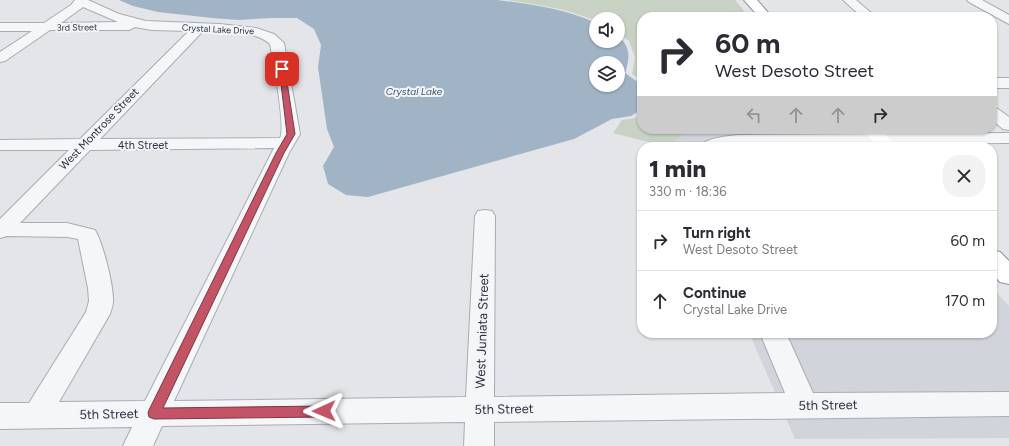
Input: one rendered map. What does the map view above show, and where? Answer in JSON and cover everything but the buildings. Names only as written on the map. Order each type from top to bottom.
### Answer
[{"type":"highway","points":[[750,0],[761,12]]},
{"type":"street","points":[[849,0],[864,12]]},
{"type":"street","points":[[973,0],[995,12]]},
{"type":"street","points":[[0,58],[75,8],[81,1]]},
{"type":"street","name":"Crystal Lake Drive","points":[[81,1],[117,18],[153,26],[251,30],[265,34],[276,40],[291,134],[286,143]]},
{"type":"street","points":[[997,13],[1009,20]]},
{"type":"street","name":"3rd Street","points":[[0,27],[153,26]]},
{"type":"street","name":"West Montrose Street","points":[[1,230],[199,28]]},
{"type":"street","points":[[997,83],[1009,83]]},
{"type":"street","points":[[997,116],[1009,126]]},
{"type":"street","points":[[833,142],[880,138],[1009,138]]},
{"type":"street","points":[[729,142],[738,140],[774,142]]},
{"type":"street","points":[[138,446],[286,143]]},
{"type":"street","name":"4th Street","points":[[0,146],[286,143]]},
{"type":"street","name":"West Juniata Street","points":[[479,446],[485,216]]},
{"type":"street","points":[[1,230],[67,230],[83,232],[87,235],[90,242],[100,288],[101,301],[98,314],[37,415]]},
{"type":"street","points":[[775,338],[804,405]]},
{"type":"street","name":"5th Street","points":[[0,416],[804,405],[1009,404]]},
{"type":"shaded area","points":[[683,134],[854,134],[856,136],[705,142],[674,142]]},
{"type":"shaded area","points":[[997,293],[1009,306],[1009,395],[812,396],[785,338],[997,338]]},
{"type":"shaded area","points":[[751,338],[765,338],[789,396],[777,397]]},
{"type":"shaded area","points":[[1009,412],[1009,438],[795,439],[784,414]]},
{"type":"green space","points":[[507,0],[735,0],[745,12],[637,12],[637,78],[632,74],[635,58],[629,41],[625,38],[625,12],[589,12],[589,18],[564,10]]},
{"type":"green space","points":[[637,117],[637,134],[683,134],[674,142],[648,142],[613,133],[622,120]]},
{"type":"water","name":"Crystal Lake","points":[[119,0],[497,0],[547,8],[589,20],[589,48],[625,48],[625,44],[628,53],[628,62],[625,73],[637,81],[637,112],[631,116],[612,119],[574,139],[368,197],[346,195],[328,184],[323,166],[334,147],[327,129],[318,67],[321,45],[314,29],[297,18],[238,20],[158,12],[133,6]]},
{"type":"route","points":[[282,69],[291,134],[280,153],[154,413],[324,411]]}]
